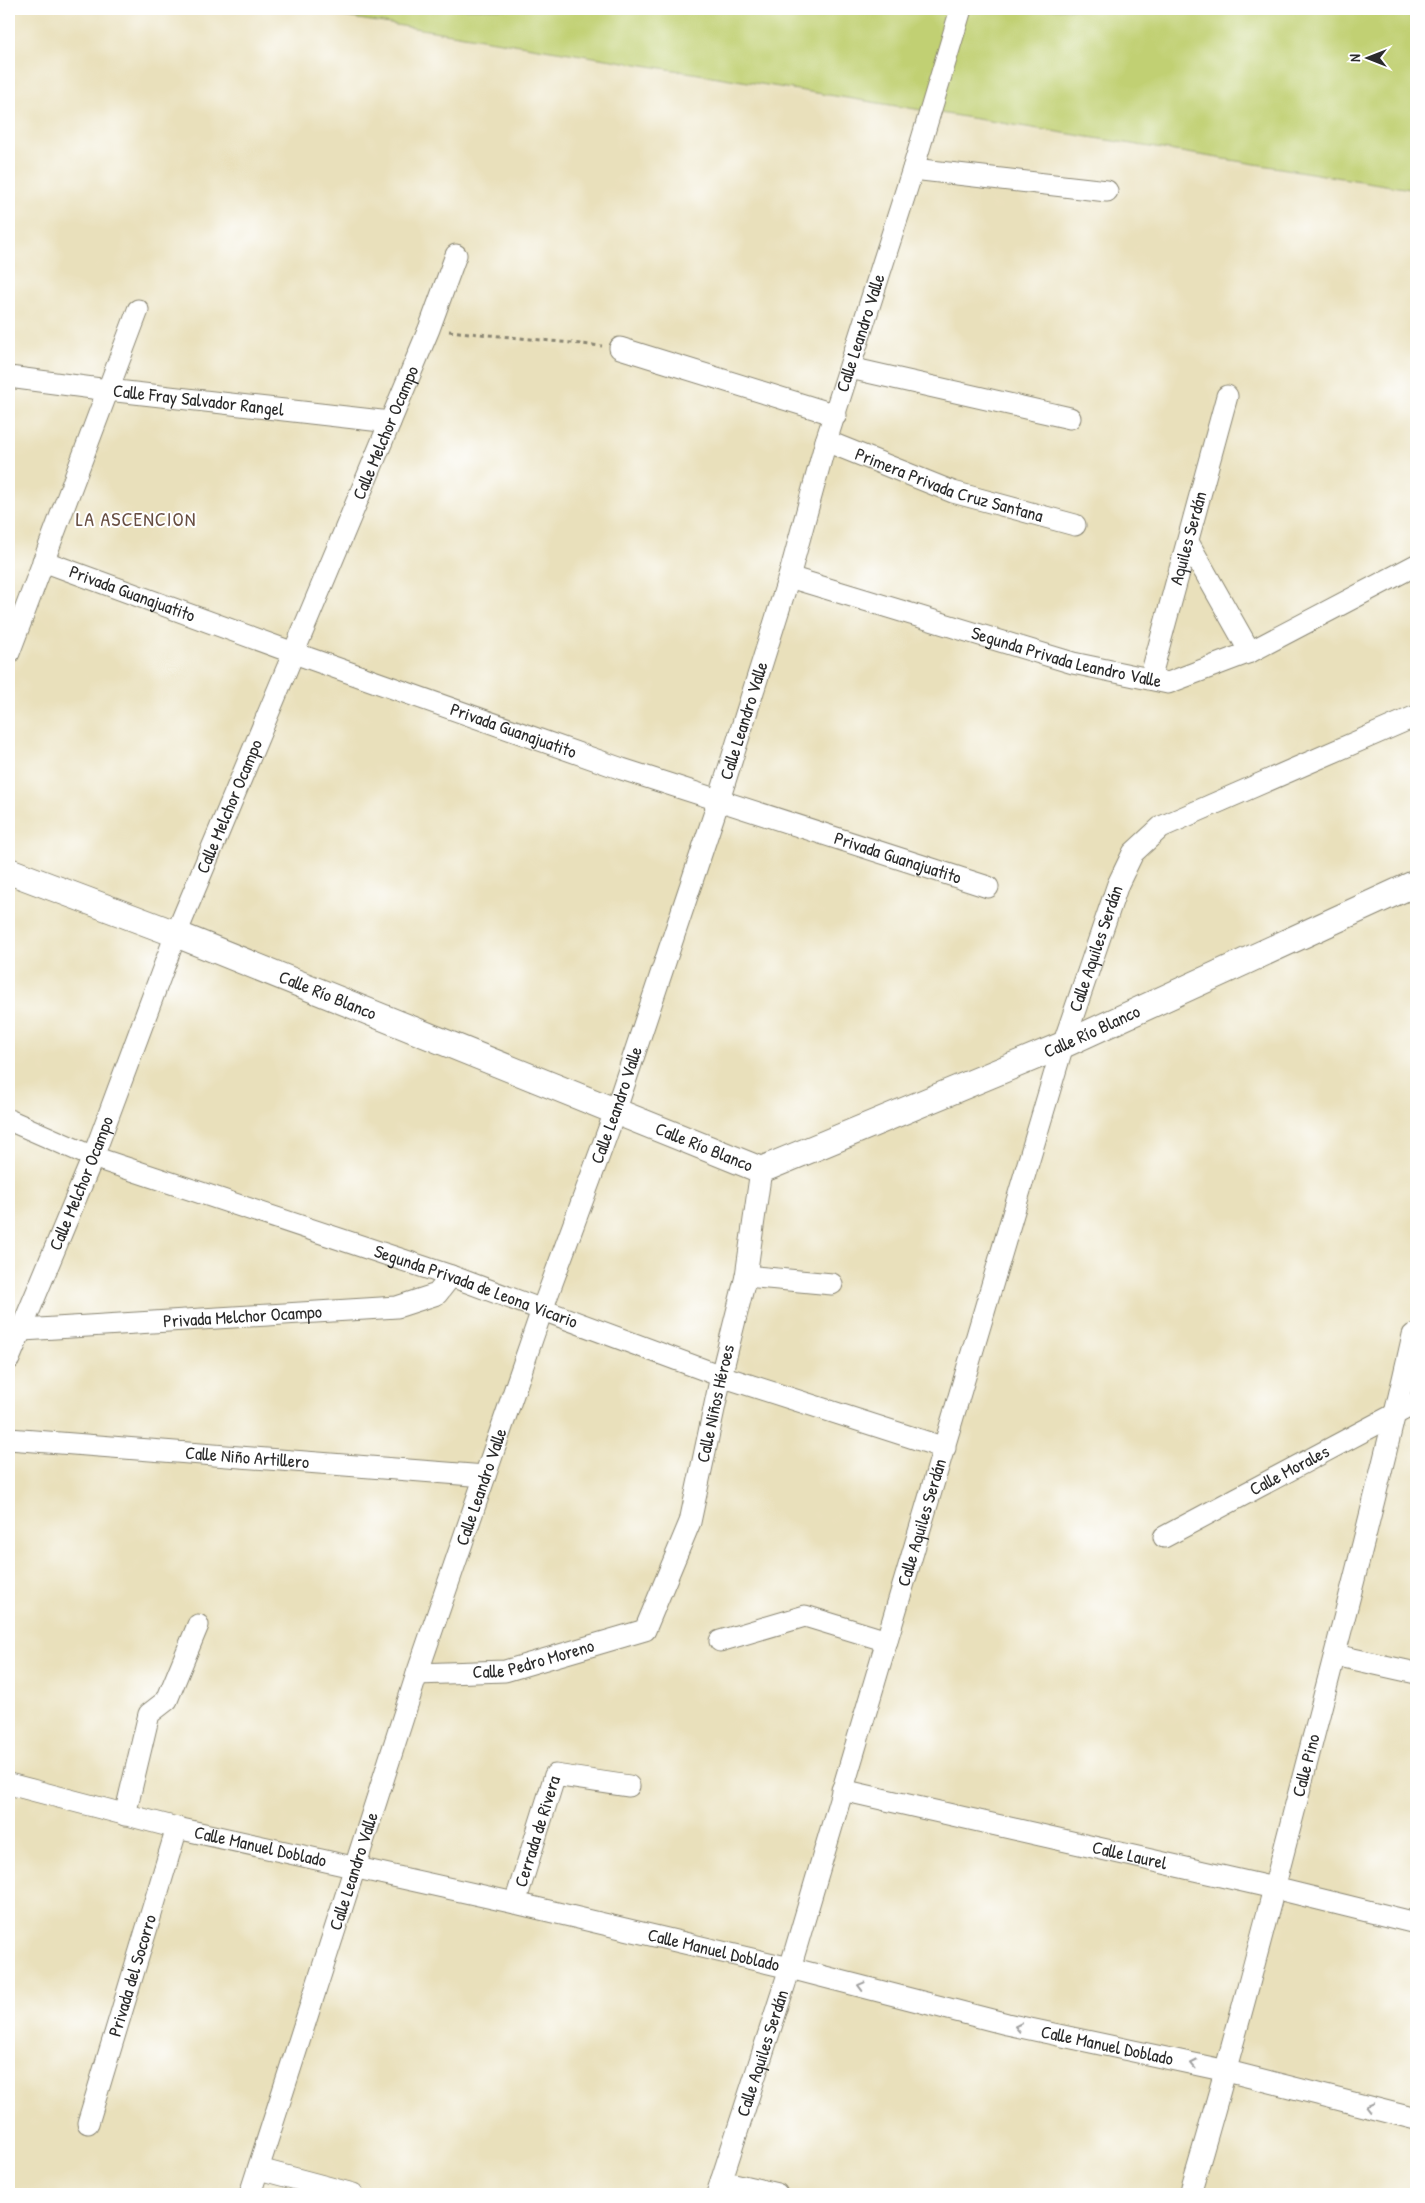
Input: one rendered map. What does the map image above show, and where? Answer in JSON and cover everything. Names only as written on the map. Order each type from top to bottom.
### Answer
[{"type":"street","name":"Calle Leandro Valle","points":[[250,2194],[417,1674],[542,1310],[615,1112],[719,800],[789,577],[826,441],[836,415],[913,169],[961,9]]},
{"type":"street","points":[[913,169],[1107,191]]},
{"type":"street","name":"Calle Melchor Ocampo","points":[[9,1360],[93,1157],[176,934],[429,329],[456,255]]},
{"type":"street","points":[[9,653],[138,310]]},
{"type":"street","points":[[620,348],[836,415]]},
{"type":"street","points":[[850,368],[1070,418]]},
{"type":"street","name":"Calle Fray Salvador Rangel","points":[[9,377],[390,422]]},
{"type":"street","name":"Aquiles Serdán","points":[[1150,679],[1227,396]]},
{"type":"street","name":"Primera Privada Cruz Santana","points":[[826,441],[953,492],[1075,525]]},
{"type":"street","points":[[1188,542],[1250,652]]},
{"type":"street","name":"Privada Guanajuatito","points":[[44,561],[294,653],[622,770],[988,887]]},
{"type":"street","name":"Segunda Privada Leandro Valle","points":[[789,577],[1073,663],[1168,683],[1250,652],[1416,565]]},
{"type":"street","name":"Calle Aquiles Serdán","points":[[719,2188],[790,1968],[1063,1045],[1118,884],[1133,853],[1161,827],[1416,716]]},
{"type":"street","name":"Calle Río Blanco","points":[[9,871],[176,934],[761,1170],[1063,1045],[1416,883]]},
{"type":"street","name":"Segunda Privada de Leona Vicario","points":[[9,1120],[93,1157],[451,1276],[721,1376],[945,1448]]},
{"type":"street","name":"Calle Niños Héroes","points":[[645,1630],[690,1522],[721,1376],[746,1276],[761,1170]]},
{"type":"street","name":"Privada Melchor Ocampo","points":[[23,1330],[397,1307],[437,1294],[451,1276]]},
{"type":"street","points":[[746,1276],[832,1284]]},
{"type":"street","name":"Calle Pino","points":[[1190,2194],[1227,2071],[1335,1655],[1396,1414],[1413,1335]]},
{"type":"street","name":"Calle Morales","points":[[1164,1537],[1416,1403]]},
{"type":"street","name":"Calle Niño Artillero","points":[[9,1439],[485,1476]]},
{"type":"street","points":[[720,1641],[805,1616],[887,1642]]},
{"type":"street","points":[[125,1815],[149,1714],[167,1700],[198,1625]]},
{"type":"street","name":"Calle Pedro Moreno","points":[[417,1674],[505,1671],[645,1630]]},
{"type":"street","points":[[1335,1655],[1416,1673]]},
{"type":"street","name":"Cerrada de Rivera","points":[[515,1903],[555,1775],[629,1786]]},
{"type":"street","name":"Calle Manuel Doblado","points":[[9,1784],[177,1828],[515,1903],[790,1968],[1007,2024],[1227,2071],[1416,2119]]},
{"type":"street","name":"Calle Laurel","points":[[842,1790],[1274,1888],[1416,1923]]},
{"type":"street","name":"Privada del Socorro","points":[[88,2123],[177,1828]]},
{"type":"street","points":[[259,2169],[353,2194]]},
{"type":"street","points":[[719,2188],[777,2194]]},
{"type":"path","points":[[429,329],[620,348]]},
{"type":"green space","points":[[297,9],[1416,9],[1416,190]]},
{"type":"district","name":"LA ASCENCION","points":[[136,519]]}]
